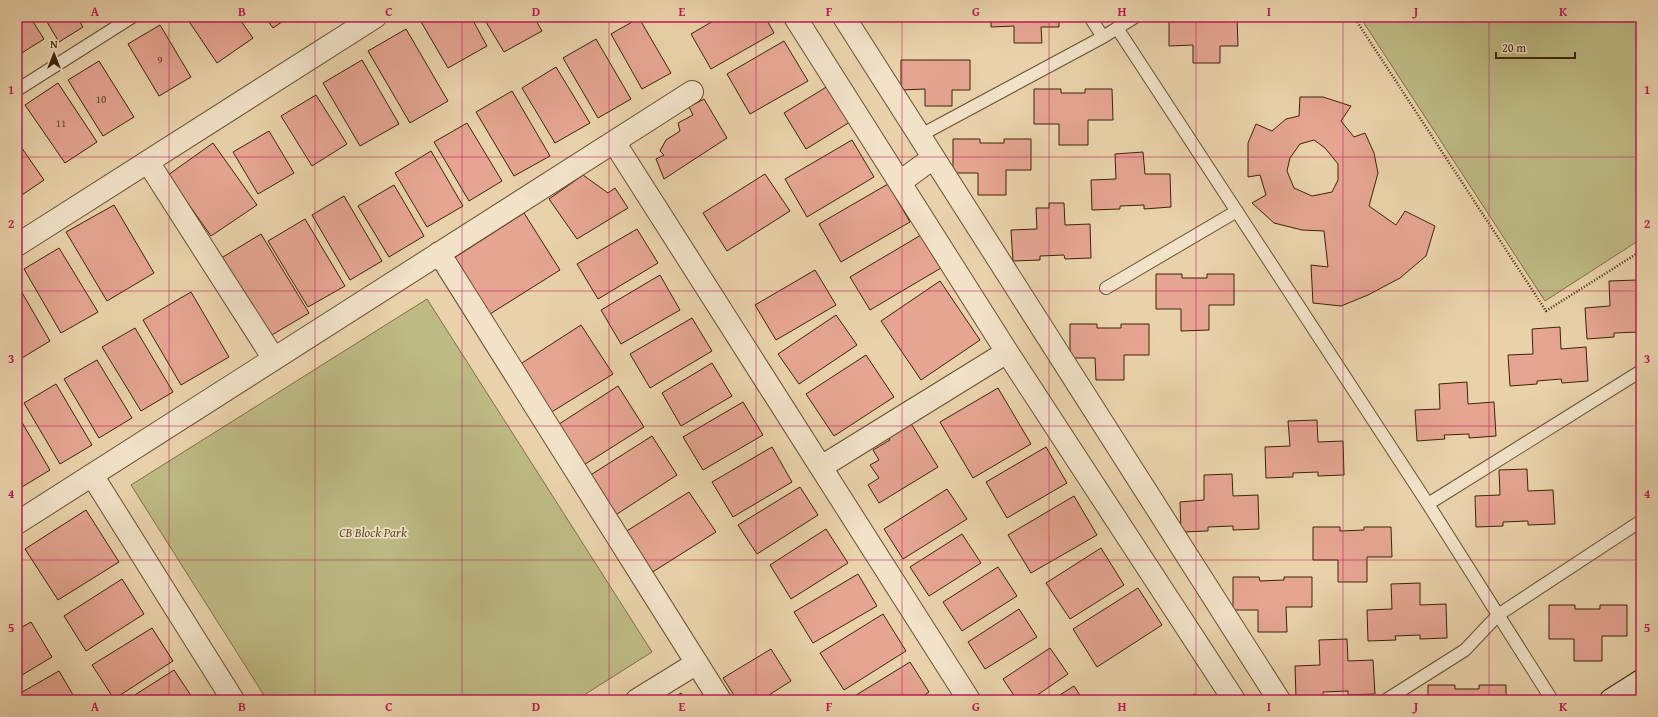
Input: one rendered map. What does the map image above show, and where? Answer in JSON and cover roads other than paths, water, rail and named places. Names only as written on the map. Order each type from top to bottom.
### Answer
[{"type":"street","points":[[17,245],[375,17]]},
{"type":"street","points":[[795,17],[1007,352],[1234,700]]},
{"type":"street","points":[[844,17],[1279,700]]},
{"type":"street","points":[[17,523],[692,92]]},
{"type":"street","points":[[614,142],[968,700]]},
{"type":"street","points":[[900,182],[933,158]]},
{"type":"street","points":[[148,162],[274,359]]},
{"type":"street","points":[[440,253],[720,700]]},
{"type":"street","points":[[821,467],[1007,352]]},
{"type":"street","points":[[92,475],[233,700]]},
{"type":"street","points":[[637,700],[696,663]]},
{"type":"street","points":[[1611,700],[1641,681]]},
{"type":"lane","points":[[17,90],[132,17]]},
{"type":"lane","points":[[1090,17],[1103,37]]},
{"type":"lane","points":[[919,136],[1103,37],[1135,17]]},
{"type":"lane","points":[[1117,28],[1428,504],[1552,700]]},
{"type":"lane","points":[[1106,288],[1237,211]]},
{"type":"lane","points":[[1428,504],[1641,371]]},
{"type":"lane","points":[[1386,700],[1465,650],[1498,615],[1641,521]]},
{"type":"park label","name":"CB Block Park","points":[[373,532]]}]
